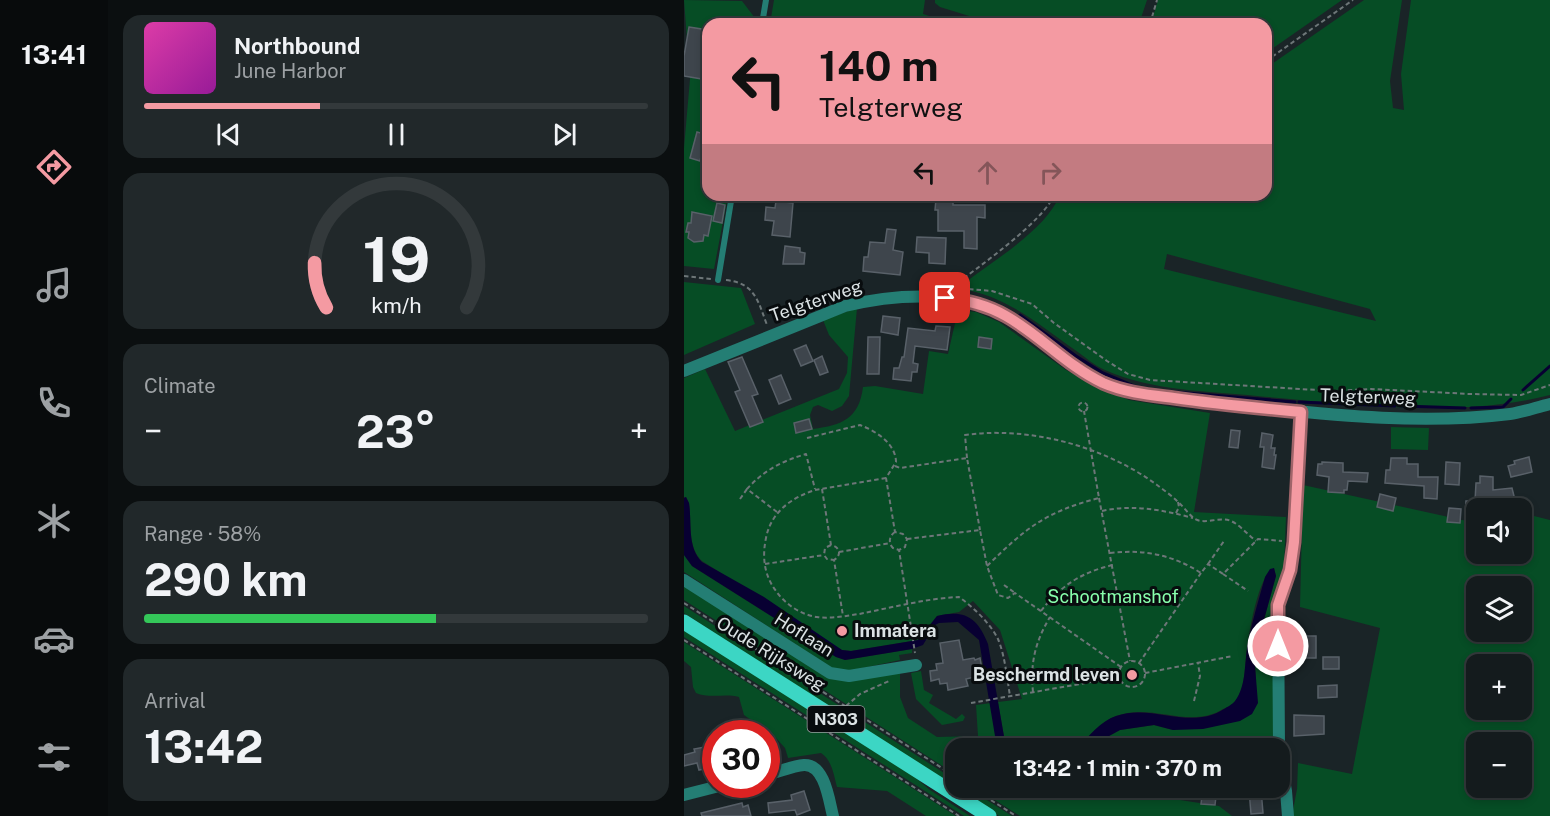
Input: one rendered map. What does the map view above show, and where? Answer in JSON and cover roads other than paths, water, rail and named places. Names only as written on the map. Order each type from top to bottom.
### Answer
[{"type":"main road","name":"Oude Rijksweg","points":[[684,622],[989,816]]},
{"type":"street","name":"Telgterweg","points":[[684,371],[845,306],[867,300],[945,298],[985,306],[1007,316],[1076,367],[1104,383],[1130,392],[1210,403],[1352,417],[1466,417],[1513,413],[1550,404]]},
{"type":"street","points":[[1279,738],[1278,605],[1290,570],[1294,542],[1301,412]]},
{"type":"street","name":"Hoflaan","points":[[684,580],[830,673],[849,676],[916,661]]},
{"type":"street","points":[[780,772],[806,765],[816,768],[821,776],[833,816]]},
{"type":"street","points":[[684,795],[702,790]]},
{"type":"street","points":[[1287,798],[1288,816]]},
{"type":"lane","points":[[763,18],[766,0]]},
{"type":"lane","points":[[718,280],[731,201]]},
{"type":"waterway","points":[[1020,315],[1103,373],[1141,389]]},
{"type":"waterway","points":[[1523,390],[1550,366]]},
{"type":"waterway","points":[[1175,392],[1295,402]]},
{"type":"waterway","points":[[1471,408],[1503,407],[1511,399]]},
{"type":"waterway","points":[[1299,402],[1395,406]]},
{"type":"waterway","points":[[1402,406],[1465,408]]},
{"type":"place","name":"Immatera","points":[[842,631]]},
{"type":"place","name":"Beschermd leven","points":[[1132,675]]},
{"type":"park label","name":"Schootmanshof","points":[[1113,597]]}]
